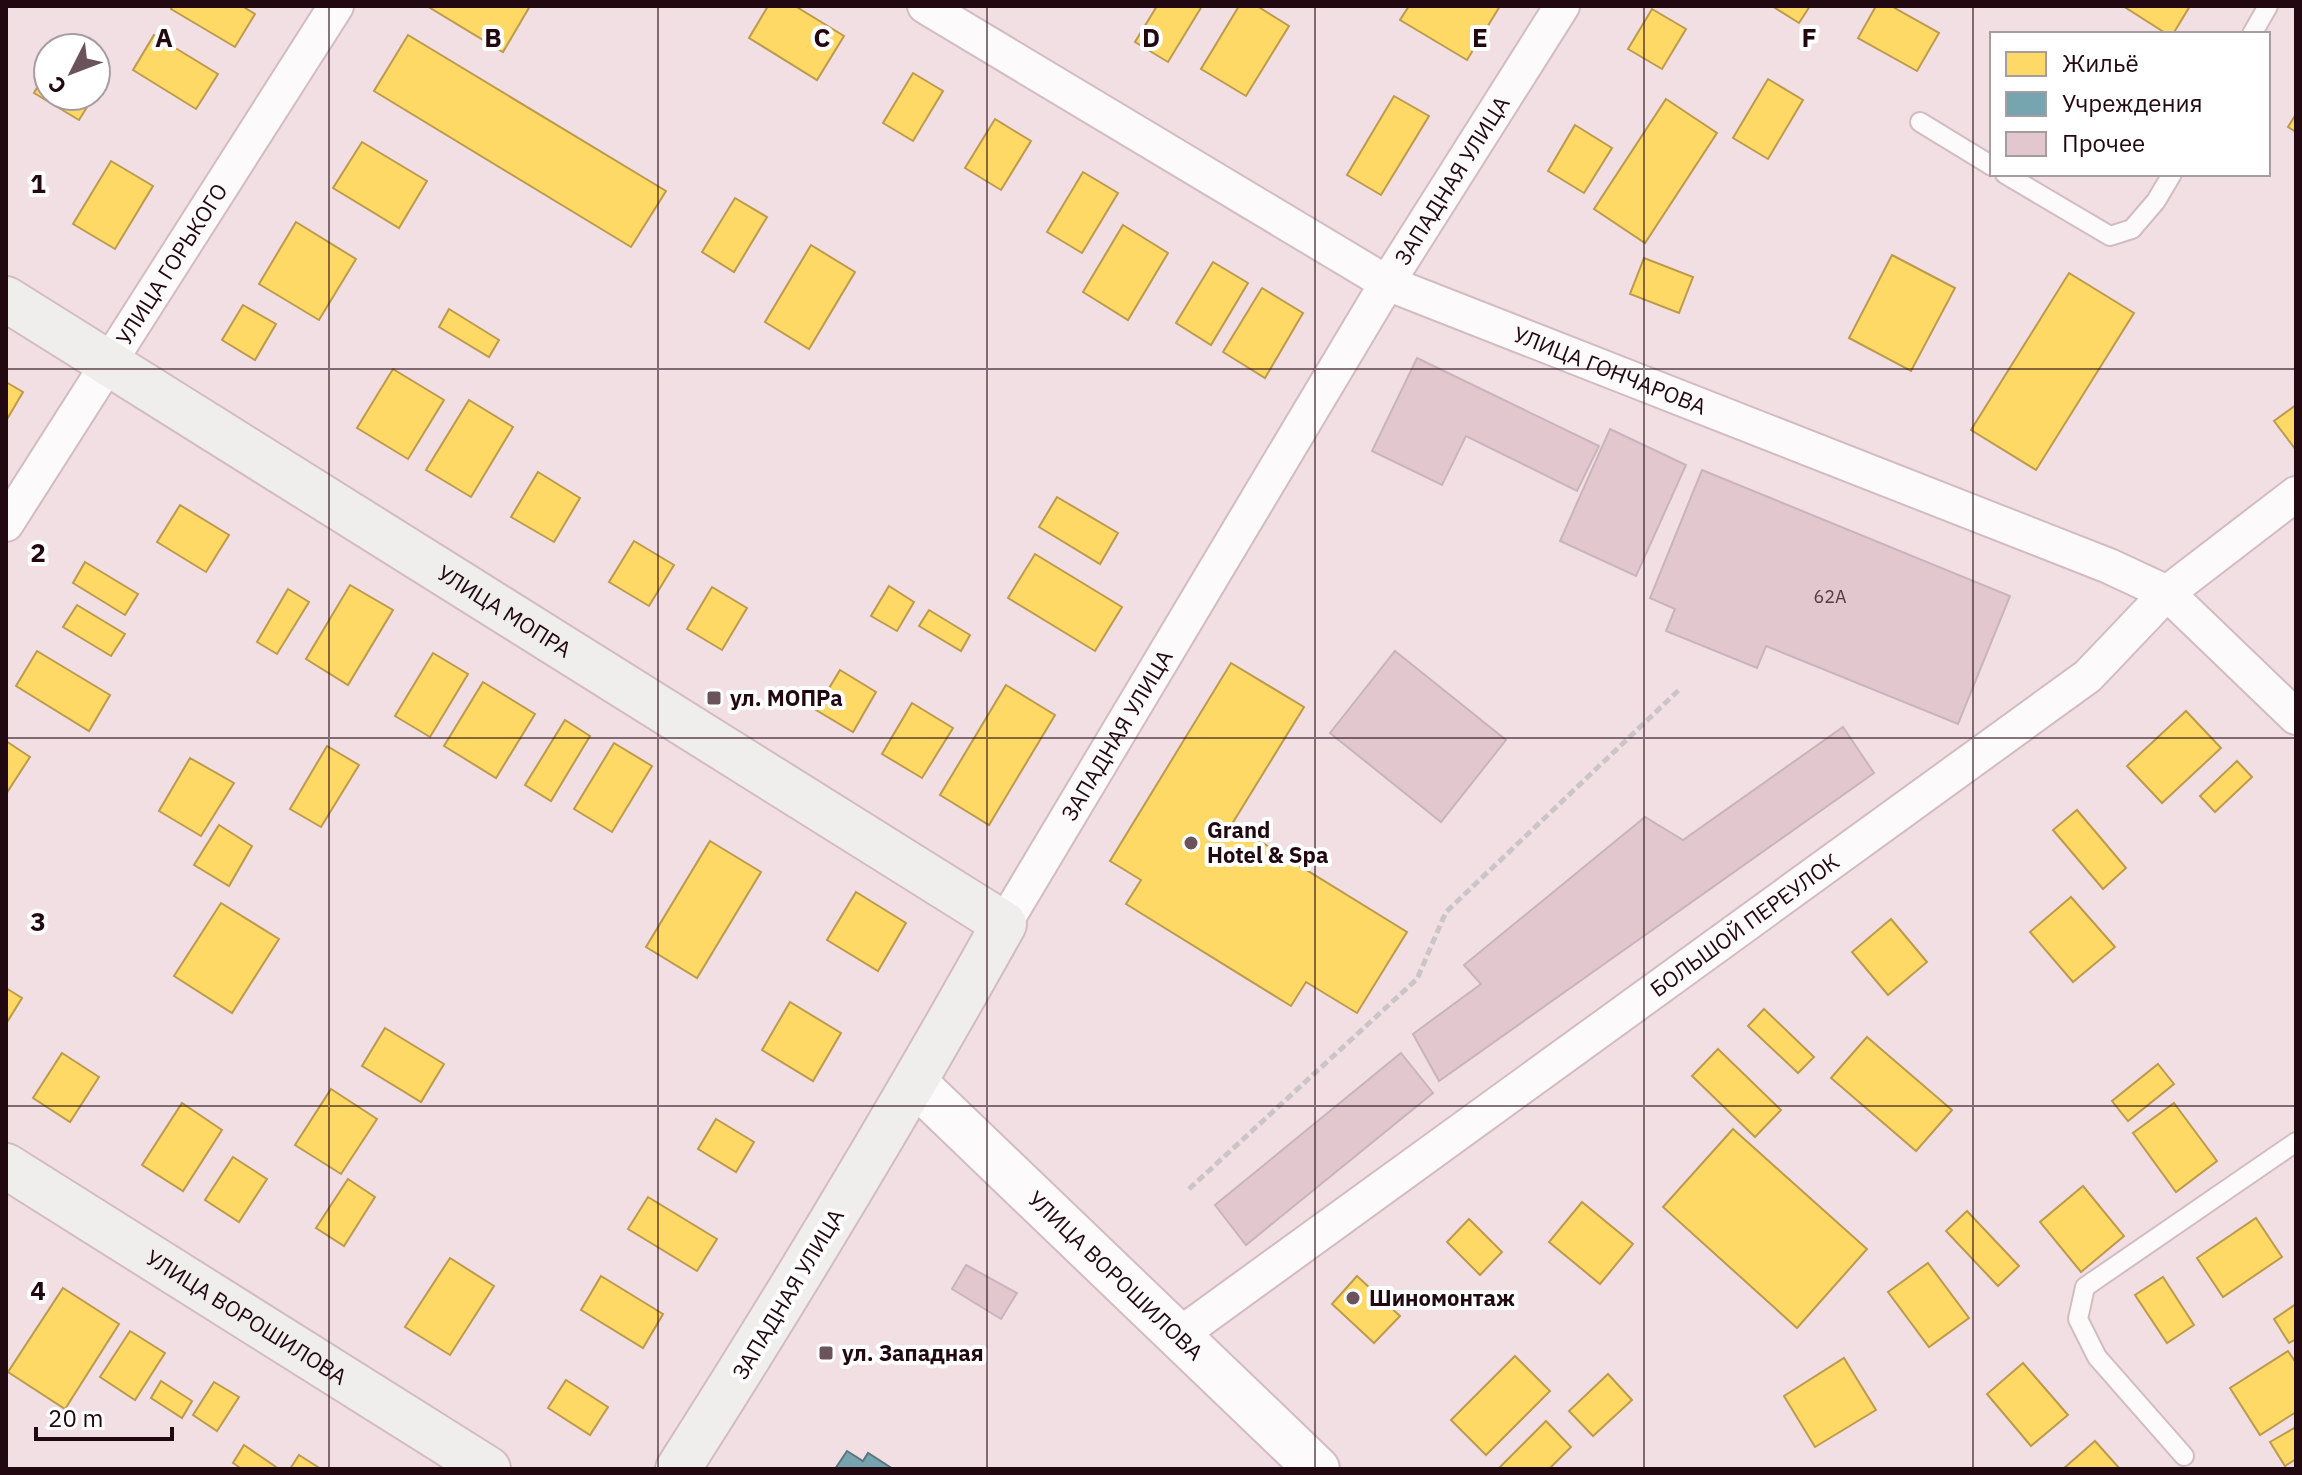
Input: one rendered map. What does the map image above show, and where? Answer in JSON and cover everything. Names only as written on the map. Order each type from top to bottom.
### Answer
[{"type":"main road","name":"УЛИЦА МОПРА","points":[[6,299],[1004,924]]},
{"type":"main road","name":"ЗАПАДНАЯ УЛИЦА","points":[[678,1469],[760,1341],[915,1083],[1004,924]]},
{"type":"main road","name":"УЛИЦА ВОРОШИЛОВА","points":[[6,1166],[488,1469]]},
{"type":"street","name":"УЛИЦА ГОРЬКОГО","points":[[6,524],[336,6]]},
{"type":"street","name":"УЛИЦА ГОНЧАРОВА","points":[[925,6],[1387,283],[2109,566],[2167,593],[2296,717]]},
{"type":"street","name":"ЗАПАДНАЯ УЛИЦА","points":[[1004,924],[1387,283],[1562,6]]},
{"type":"street","name":"БОЛЬШОЙ ПЕРЕУЛОК","points":[[1178,1336],[2088,676],[2167,593],[2296,494]]},
{"type":"street","name":"УЛИЦА ВОРОШИЛОВА","points":[[915,1083],[1317,1469]]},
{"type":"lane","points":[[2253,32],[2268,6]]},
{"type":"lane","points":[[1920,122],[1990,165]]},
{"type":"lane","points":[[2008,176],[2110,236],[2132,229],[2156,201],[2171,176]]},
{"type":"lane","points":[[2184,1456],[2097,1357],[2078,1319],[2085,1287],[2296,1142]]},
{"type":"path","points":[[1189,1189],[1417,979],[1446,912],[1681,688]]},
{"type":"building: Жильё","points":[[173,6],[242,6],[255,14],[235,47],[171,9]]},
{"type":"building: Жильё","points":[[427,6],[530,6],[503,52]]},
{"type":"building: Жильё","points":[[768,6],[795,6],[844,36],[817,80],[749,38]]},
{"type":"building: Жильё","points":[[1157,6],[1202,6],[1168,62],[1135,42]]},
{"type":"building: Жильё","points":[[1239,6],[1257,6],[1289,26],[1246,96],[1201,69]]},
{"type":"building: Жильё","points":[[1409,6],[1500,6],[1467,60],[1400,20]]},
{"type":"building: Жильё","points":[[1772,6],[1810,6],[1799,23]]},
{"type":"building: Жильё","points":[[1876,6],[1891,6],[1939,33],[1917,71],[1858,38]]},
{"type":"building: Жильё","points":[[2123,6],[2190,6],[2174,32],[2164,32]]},
{"type":"building: Жильё","points":[[1652,9],[1686,29],[1662,69],[1628,49]]},
{"type":"building: Жильё","points":[[154,35],[218,74],[196,109],[133,70]]},
{"type":"building: Жильё","points":[[408,35],[666,191],[631,247],[374,91]]},
{"type":"building: Жильё","points":[[913,73],[943,91],[913,141],[883,123]]},
{"type":"building: Жильё","points":[[1768,79],[1803,100],[1768,159],[1733,138]]},
{"type":"building: Жильё","points":[[1394,96],[1429,116],[1381,195],[1347,175]]},
{"type":"building: Жильё","points":[[1666,99],[1717,133],[1645,243],[1594,209]]},
{"type":"building: Жильё","points":[[66,112],[84,112],[79,120]]},
{"type":"building: Жильё","points":[[2296,114],[2296,132],[2288,127]]},
{"type":"building: Жильё","points":[[995,119],[1031,141],[1001,190],[965,168]]},
{"type":"building: Жильё","points":[[1575,125],[1612,148],[1584,193],[1548,171]]},
{"type":"building: Жильё","points":[[362,142],[427,181],[399,228],[333,188]]},
{"type":"building: Жильё","points":[[111,161],[153,186],[115,249],[73,224]]},
{"type":"building: Жильё","points":[[1083,172],[1118,193],[1082,253],[1047,232]]},
{"type":"building: Жильё","points":[[735,198],[767,217],[734,272],[702,252]]},
{"type":"building: Жильё","points":[[296,222],[356,259],[319,320],[259,284]]},
{"type":"building: Жильё","points":[[1123,225],[1168,253],[1128,320],[1083,292]]},
{"type":"building: Жильё","points":[[811,245],[855,272],[809,349],[765,322]]},
{"type":"building: Жильё","points":[[1892,255],[1955,288],[1911,371],[1849,338]]},
{"type":"building: Жильё","points":[[1644,258],[1693,277],[1679,313],[1630,294]]},
{"type":"building: Жильё","points":[[1213,262],[1248,283],[1211,345],[1176,323]]},
{"type":"building: Жильё","points":[[2069,273],[2134,313],[2036,470],[1971,430]]},
{"type":"building: Жильё","points":[[1262,288],[1303,313],[1265,378],[1223,352]]},
{"type":"building: Жильё","points":[[243,305],[276,324],[255,360],[222,340]]},
{"type":"building: Жильё","points":[[449,309],[499,340],[489,357],[439,327]]},
{"type":"building: Жильё","points":[[393,369],[444,400],[408,459],[357,428]]},
{"type":"building: Жильё","points":[[6,382],[23,392],[6,421]]},
{"type":"building: Жильё","points":[[469,400],[513,427],[471,497],[426,470]]},
{"type":"building: Жильё","points":[[2296,405],[2296,450],[2274,421]]},
{"type":"building: Жильё","points":[[538,472],[580,498],[554,542],[511,517]]},
{"type":"building: Жильё","points":[[1057,497],[1118,533],[1100,564],[1039,527]]},
{"type":"building: Жильё","points":[[180,505],[229,535],[206,572],[157,542]]},
{"type":"building: Жильё","points":[[634,541],[674,565],[649,606],[609,582]]},
{"type":"building: Жильё","points":[[1035,554],[1122,607],[1095,651],[1008,598]]},
{"type":"building: Жильё","points":[[85,562],[138,594],[125,615],[73,583]]},
{"type":"building: Жильё","points":[[350,585],[393,610],[348,685],[306,659]]},
{"type":"building: Жильё","points":[[889,586],[914,602],[897,631],[871,616]]},
{"type":"building: Жильё","points":[[712,587],[747,608],[722,650],[687,629]]},
{"type":"building: Жильё","points":[[288,589],[309,602],[277,654],[257,642]]},
{"type":"building: Жильё","points":[[77,605],[125,634],[111,656],[63,627]]},
{"type":"building: Жильё","points":[[929,610],[970,635],[961,651],[919,626]]},
{"type":"building: Жильё","points":[[37,651],[110,695],[89,731],[16,686]]},
{"type":"building: Жильё","points":[[433,653],[468,674],[430,737],[395,716]]},
{"type":"building: Жильё","name":"Grand Hotel & Spa","points":[[1231,663],[1304,707],[1232,824],[1407,932],[1357,1013],[1306,982],[1291,1006],[1126,904],[1141,880],[1110,861]]},
{"type":"building: Жильё","points":[[840,670],[876,692],[853,732],[816,710]]},
{"type":"building: Жильё","points":[[483,682],[535,714],[496,778],[444,746]]},
{"type":"building: Жильё","points":[[1006,685],[1055,715],[989,825],[940,795]]},
{"type":"building: Жильё","points":[[912,703],[953,728],[922,778],[882,754]]},
{"type":"building: Жильё","points":[[2186,711],[2221,748],[2162,803],[2127,766]]},
{"type":"building: Жильё","points":[[565,720],[590,736],[551,801],[525,785]]},
{"type":"building: Жильё","points":[[6,741],[30,757],[6,794]]},
{"type":"building: Жильё","points":[[614,743],[652,766],[612,832],[574,809]]},
{"type":"building: Жильё","points":[[327,746],[359,765],[321,827],[290,809]]},
{"type":"building: Жильё","points":[[190,758],[234,783],[201,836],[159,811]]},
{"type":"building: Жильё","points":[[2237,761],[2252,777],[2215,812],[2200,796]]},
{"type":"building: Жильё","points":[[2077,810],[2126,868],[2103,889],[2053,830]]},
{"type":"building: Жильё","points":[[219,825],[252,846],[229,886],[194,865]]},
{"type":"building: Жильё","points":[[710,841],[761,872],[697,978],[646,947]]},
{"type":"building: Жильё","points":[[856,892],[906,923],[878,971],[827,940]]},
{"type":"building: Жильё","points":[[2071,897],[2115,947],[2073,982],[2030,932]]},
{"type":"building: Жильё","points":[[221,903],[279,939],[232,1013],[174,976]]},
{"type":"building: Жильё","points":[[1891,919],[1927,962],[1888,995],[1852,952]]},
{"type":"building: Жильё","points":[[6,988],[22,998],[6,1024]]},
{"type":"building: Жильё","points":[[790,1002],[841,1033],[813,1081],[762,1050]]},
{"type":"building: Жильё","points":[[1764,1009],[1814,1057],[1798,1073],[1748,1026]]},
{"type":"building: Жильё","points":[[385,1028],[444,1064],[421,1102],[362,1066]]},
{"type":"building: Жильё","points":[[1867,1037],[1952,1110],[1916,1151],[1831,1078]]},
{"type":"building: Жильё","points":[[1718,1049],[1781,1110],[1755,1137],[1692,1076]]},
{"type":"building: Жильё","points":[[62,1053],[99,1077],[70,1122],[33,1098]]},
{"type":"building: Жильё","points":[[2158,1064],[2174,1084],[2128,1121],[2112,1101]]},
{"type":"building: Жильё","points":[[331,1089],[377,1119],[341,1174],[295,1145]]},
{"type":"building: Жильё","points":[[182,1103],[222,1130],[183,1191],[142,1165]]},
{"type":"building: Жильё","points":[[2174,1103],[2217,1161],[2176,1192],[2133,1133]]},
{"type":"building: Жильё","points":[[716,1119],[754,1142],[736,1172],[698,1149]]},
{"type":"building: Жильё","points":[[1733,1129],[1867,1249],[1797,1328],[1663,1207]]},
{"type":"building: Жильё","points":[[233,1157],[267,1179],[239,1222],[205,1200]]},
{"type":"building: Жильё","points":[[348,1179],[375,1197],[344,1246],[316,1228]]},
{"type":"building: Жильё","points":[[2083,1186],[2124,1236],[2081,1272],[2040,1222]]},
{"type":"building: Жильё","points":[[648,1197],[717,1239],[697,1271],[628,1229]]},
{"type":"building: Жильё","points":[[1582,1202],[1633,1244],[1600,1284],[1549,1242]]},
{"type":"building: Жильё","points":[[1967,1211],[2019,1266],[1998,1286],[1946,1231]]},
{"type":"building: Жильё","points":[[2256,1218],[2282,1257],[2223,1297],[2197,1258]]},
{"type":"building: Жильё","points":[[1469,1219],[1502,1252],[1480,1275],[1447,1242]]},
{"type":"building: Жильё","points":[[450,1258],[494,1286],[450,1355],[405,1327]]},
{"type":"building: Жильё","points":[[1928,1263],[1969,1318],[1929,1347],[1888,1292]]},
{"type":"building: Жильё","points":[[601,1276],[663,1314],[643,1348],[581,1310]]},
{"type":"building: Жильё","points":[[1357,1276],[1400,1316],[1374,1343],[1332,1304]]},
{"type":"building: Жильё","points":[[2163,1277],[2194,1325],[2167,1343],[2135,1295]]},
{"type":"building: Жильё","points":[[63,1288],[119,1324],[65,1409],[8,1372]]},
{"type":"building: Жильё","points":[[2296,1304],[2296,1339],[2289,1343],[2274,1319]]},
{"type":"building: Жильё","points":[[130,1331],[165,1353],[135,1400],[100,1377]]},
{"type":"building: Жильё","points":[[2288,1351],[2296,1363],[2296,1412],[2260,1435],[2230,1388]]},
{"type":"building: Жильё","points":[[1515,1356],[1550,1391],[1486,1455],[1451,1420]]},
{"type":"building: Жильё","points":[[1844,1358],[1876,1410],[1815,1447],[1784,1396]]},
{"type":"building: Жильё","points":[[2023,1363],[2068,1415],[2031,1446],[1987,1394]]},
{"type":"building: Жильё","points":[[1608,1374],[1632,1400],[1593,1436],[1569,1411]]},
{"type":"building: Жильё","points":[[566,1380],[608,1407],[590,1435],[548,1408]]},
{"type":"building: Жильё","points":[[161,1381],[192,1401],[182,1418],[151,1398]]},
{"type":"building: Жильё","points":[[214,1382],[239,1397],[217,1431],[193,1415]]},
{"type":"building: Жильё","points":[[1546,1421],[1571,1447],[1549,1469],[1498,1469]]},
{"type":"building: Жильё","points":[[2296,1427],[2296,1459],[2285,1466],[2270,1442]]},
{"type":"building: Жильё","points":[[2095,1441],[2120,1469],[2063,1469]]},
{"type":"building: Жильё","points":[[244,1445],[279,1469],[242,1469],[233,1463]]},
{"type":"building: Жильё","points":[[299,1455],[321,1469],[290,1469]]},
{"type":"building: Учреждения","points":[[847,1451],[863,1461],[868,1453],[893,1469],[835,1469]]},
{"type":"building: Прочее","points":[[1417,358],[1599,446],[1577,491],[1466,436],[1442,485],[1372,451]]},
{"type":"building: Прочее","points":[[1610,429],[1686,465],[1636,576],[1560,541]]},
{"type":"building: Прочее","points":[[1702,470],[2010,596],[1958,724],[1766,646],[1757,668],[1666,631],[1675,609],[1650,598]]},
{"type":"building: Прочее","points":[[1395,651],[1506,740],[1441,822],[1330,733]]},
{"type":"building: Прочее","points":[[1843,727],[1874,773],[1439,1081],[1413,1034],[1481,984],[1464,965],[1645,817],[1683,840]]},
{"type":"building: Прочее","points":[[1401,1053],[1433,1093],[1246,1245],[1215,1205]]},
{"type":"building: Прочее","points":[[966,1265],[1017,1293],[1001,1319],[952,1289]]},
{"type":"place","name":"ул. МОПРа","points":[[714,698]]},
{"type":"place","name":"Grand Hotel & Spa","points":[[1191,843]]},
{"type":"place","name":"Шиномонтаж","points":[[1353,1298]]},
{"type":"place","name":"ул. Западная","points":[[826,1353]]}]
